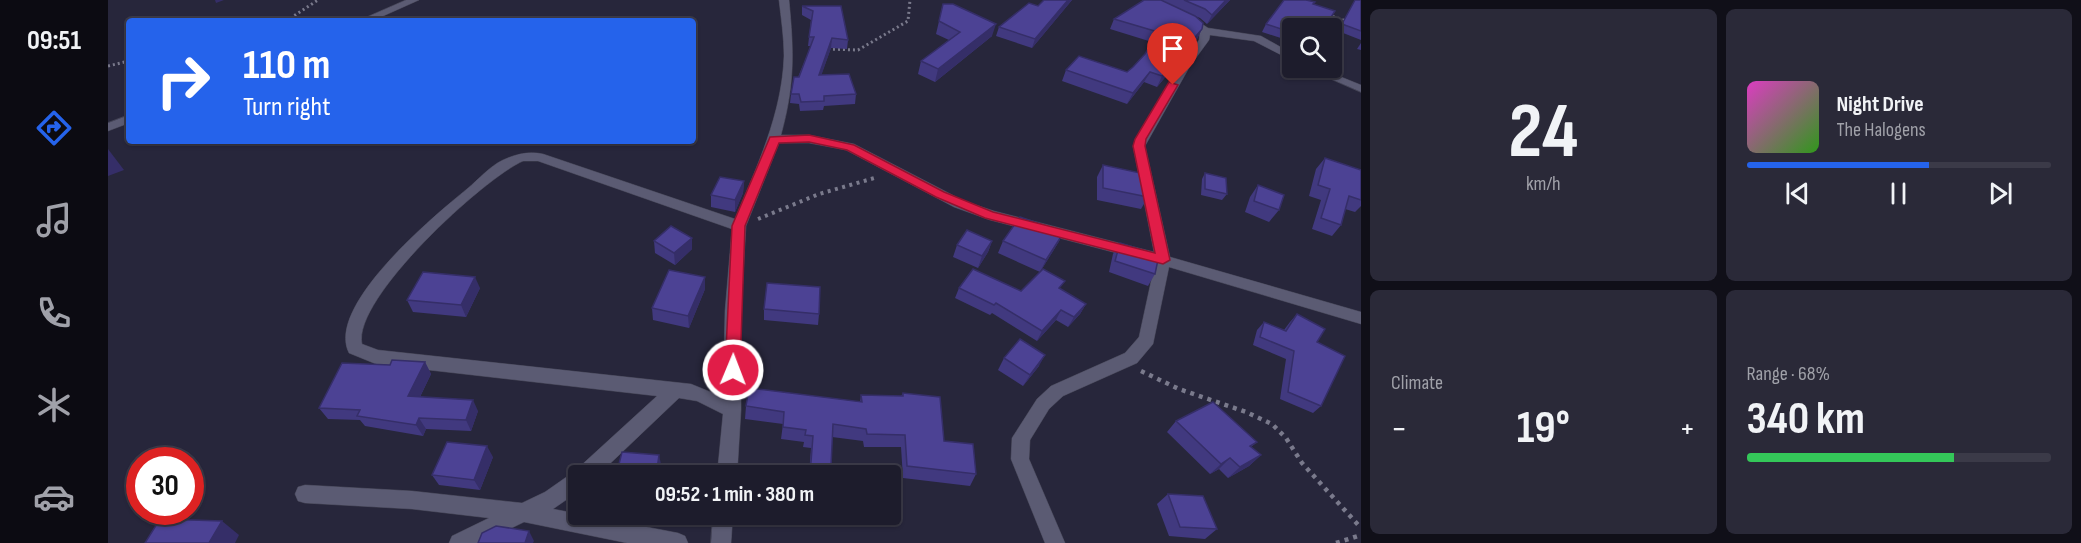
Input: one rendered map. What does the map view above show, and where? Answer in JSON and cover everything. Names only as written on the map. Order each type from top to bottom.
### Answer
[{"type":"street","points":[[370,18],[414,0]]},
{"type":"street","points":[[728,465],[732,410],[733,311],[739,226],[774,139],[788,79],[789,55],[784,0]]},
{"type":"street","points":[[1176,13],[1195,22],[1205,31],[1250,36],[1282,52]]},
{"type":"street","points":[[1055,543],[1020,459],[1021,438],[1043,404],[1057,392],[1131,357],[1147,339],[1163,260],[1139,146],[1140,139],[1203,40],[1205,31]]},
{"type":"street","points":[[1335,78],[1361,89]]},
{"type":"street","points":[[108,127],[126,120]]},
{"type":"street","points":[[774,139],[829,141],[866,154],[959,204],[990,215],[1163,260],[1361,318]]},
{"type":"street","points":[[732,410],[701,394],[686,390],[675,392],[376,357],[355,348],[352,336],[364,306],[397,261],[505,164],[521,157],[539,157],[739,226]]},
{"type":"street","points":[[595,465],[675,392]]},
{"type":"street","points":[[459,543],[552,500],[568,488]]},
{"type":"street","points":[[304,494],[411,500],[525,513],[678,543]]},
{"type":"street","points":[[721,543],[722,525]]},
{"type":"path","points":[[291,18],[318,0]]},
{"type":"path","points":[[822,48],[858,50],[905,24],[908,21],[910,0]]},
{"type":"path","points":[[1322,12],[1347,22]]},
{"type":"path","points":[[108,66],[126,62]]},
{"type":"path","points":[[739,226],[819,194],[862,180],[906,176]]},
{"type":"path","points":[[1123,361],[1162,382],[1246,412],[1272,424],[1286,438],[1302,463],[1361,528]]},
{"type":"path","points":[[1336,543],[1361,535]]},
{"type":"building","points":[[1044,0],[1068,0],[1035,39],[999,27],[1029,3],[1038,6]]},
{"type":"building","points":[[1144,0],[1161,0],[1195,16],[1203,23],[1202,29],[1162,76],[1150,72],[1133,93],[1066,70],[1079,56],[1127,72],[1133,67],[1145,54],[1158,32],[1114,19]]},
{"type":"building","points":[[1184,0],[1226,0],[1212,15],[1205,9]]},
{"type":"building","points":[[1284,0],[1306,0],[1335,11],[1330,18],[1282,18],[1282,29],[1266,24]]},
{"type":"building","points":[[1355,0],[1361,0],[1361,31],[1342,24]]},
{"type":"building","points":[[943,4],[953,4],[996,24],[938,69],[921,61],[960,32],[939,21]]},
{"type":"building","points":[[802,6],[841,6],[848,40],[832,38],[819,75],[849,74],[856,94],[824,96],[824,101],[801,102],[799,94],[791,94],[794,77],[799,77],[814,37],[809,37],[813,11]]},
{"type":"building","points":[[1325,158],[1361,170],[1361,200],[1349,196],[1341,225],[1321,218],[1330,189],[1318,185]]},
{"type":"building","points":[[1103,165],[1145,174],[1148,197],[1103,188]]},
{"type":"building","points":[[1205,173],[1226,178],[1227,194],[1205,189]]},
{"type":"building","points":[[720,177],[744,181],[735,200],[711,195]]},
{"type":"building","points":[[1258,185],[1284,195],[1279,210],[1254,201]]},
{"type":"building","points":[[1020,217],[1064,232],[1046,260],[1003,241]]},
{"type":"building","points":[[671,226],[692,238],[674,253],[654,241]]},
{"type":"building","points":[[967,230],[992,241],[982,256],[957,245]]},
{"type":"building","points":[[1120,243],[1159,255],[1155,274],[1115,261]]},
{"type":"building","points":[[973,269],[1021,291],[1043,269],[1065,281],[1059,288],[1086,304],[1074,317],[1061,310],[1042,331],[996,303],[994,305],[959,288]]},
{"type":"building","points":[[669,270],[705,277],[688,316],[652,308]]},
{"type":"building","points":[[423,272],[475,277],[461,305],[407,300]]},
{"type":"building","points":[[767,283],[820,287],[819,314],[764,309]]},
{"type":"building","points":[[1297,314],[1325,329],[1317,342],[1345,356],[1321,406],[1288,392],[1294,351],[1260,337],[1264,322],[1286,331]]},
{"type":"building","points":[[1020,339],[1045,355],[1030,375],[1004,358]]},
{"type":"building","points":[[392,360],[425,362],[408,396],[473,400],[466,420],[419,418],[416,425],[357,416],[360,410],[319,408],[342,363],[390,365]]},
{"type":"building","points":[[749,388],[862,402],[861,395],[903,396],[903,393],[940,397],[944,441],[973,444],[976,474],[907,466],[905,435],[867,434],[866,429],[833,424],[831,465],[811,465],[813,436],[805,435],[806,430],[783,427],[784,412],[746,406]]},
{"type":"building","points":[[1213,402],[1257,442],[1250,446],[1261,455],[1240,467],[1230,458],[1221,464],[1176,421]]},
{"type":"building","points":[[447,442],[487,446],[474,480],[432,475]]},
{"type":"building","points":[[622,452],[659,455],[658,465],[619,465]]},
{"type":"building","points":[[1168,494],[1203,496],[1217,529],[1180,527]]},
{"type":"building","points":[[204,520],[222,521],[209,543],[145,543],[156,525],[204,525]]},
{"type":"building","points":[[496,526],[529,531],[525,543],[478,543],[482,533]]},
{"type":"route","points":[[733,370],[733,311],[739,226],[774,139],[829,141],[850,147],[959,204],[1035,228],[1163,260],[1139,146],[1140,139],[1173,85]]}]
